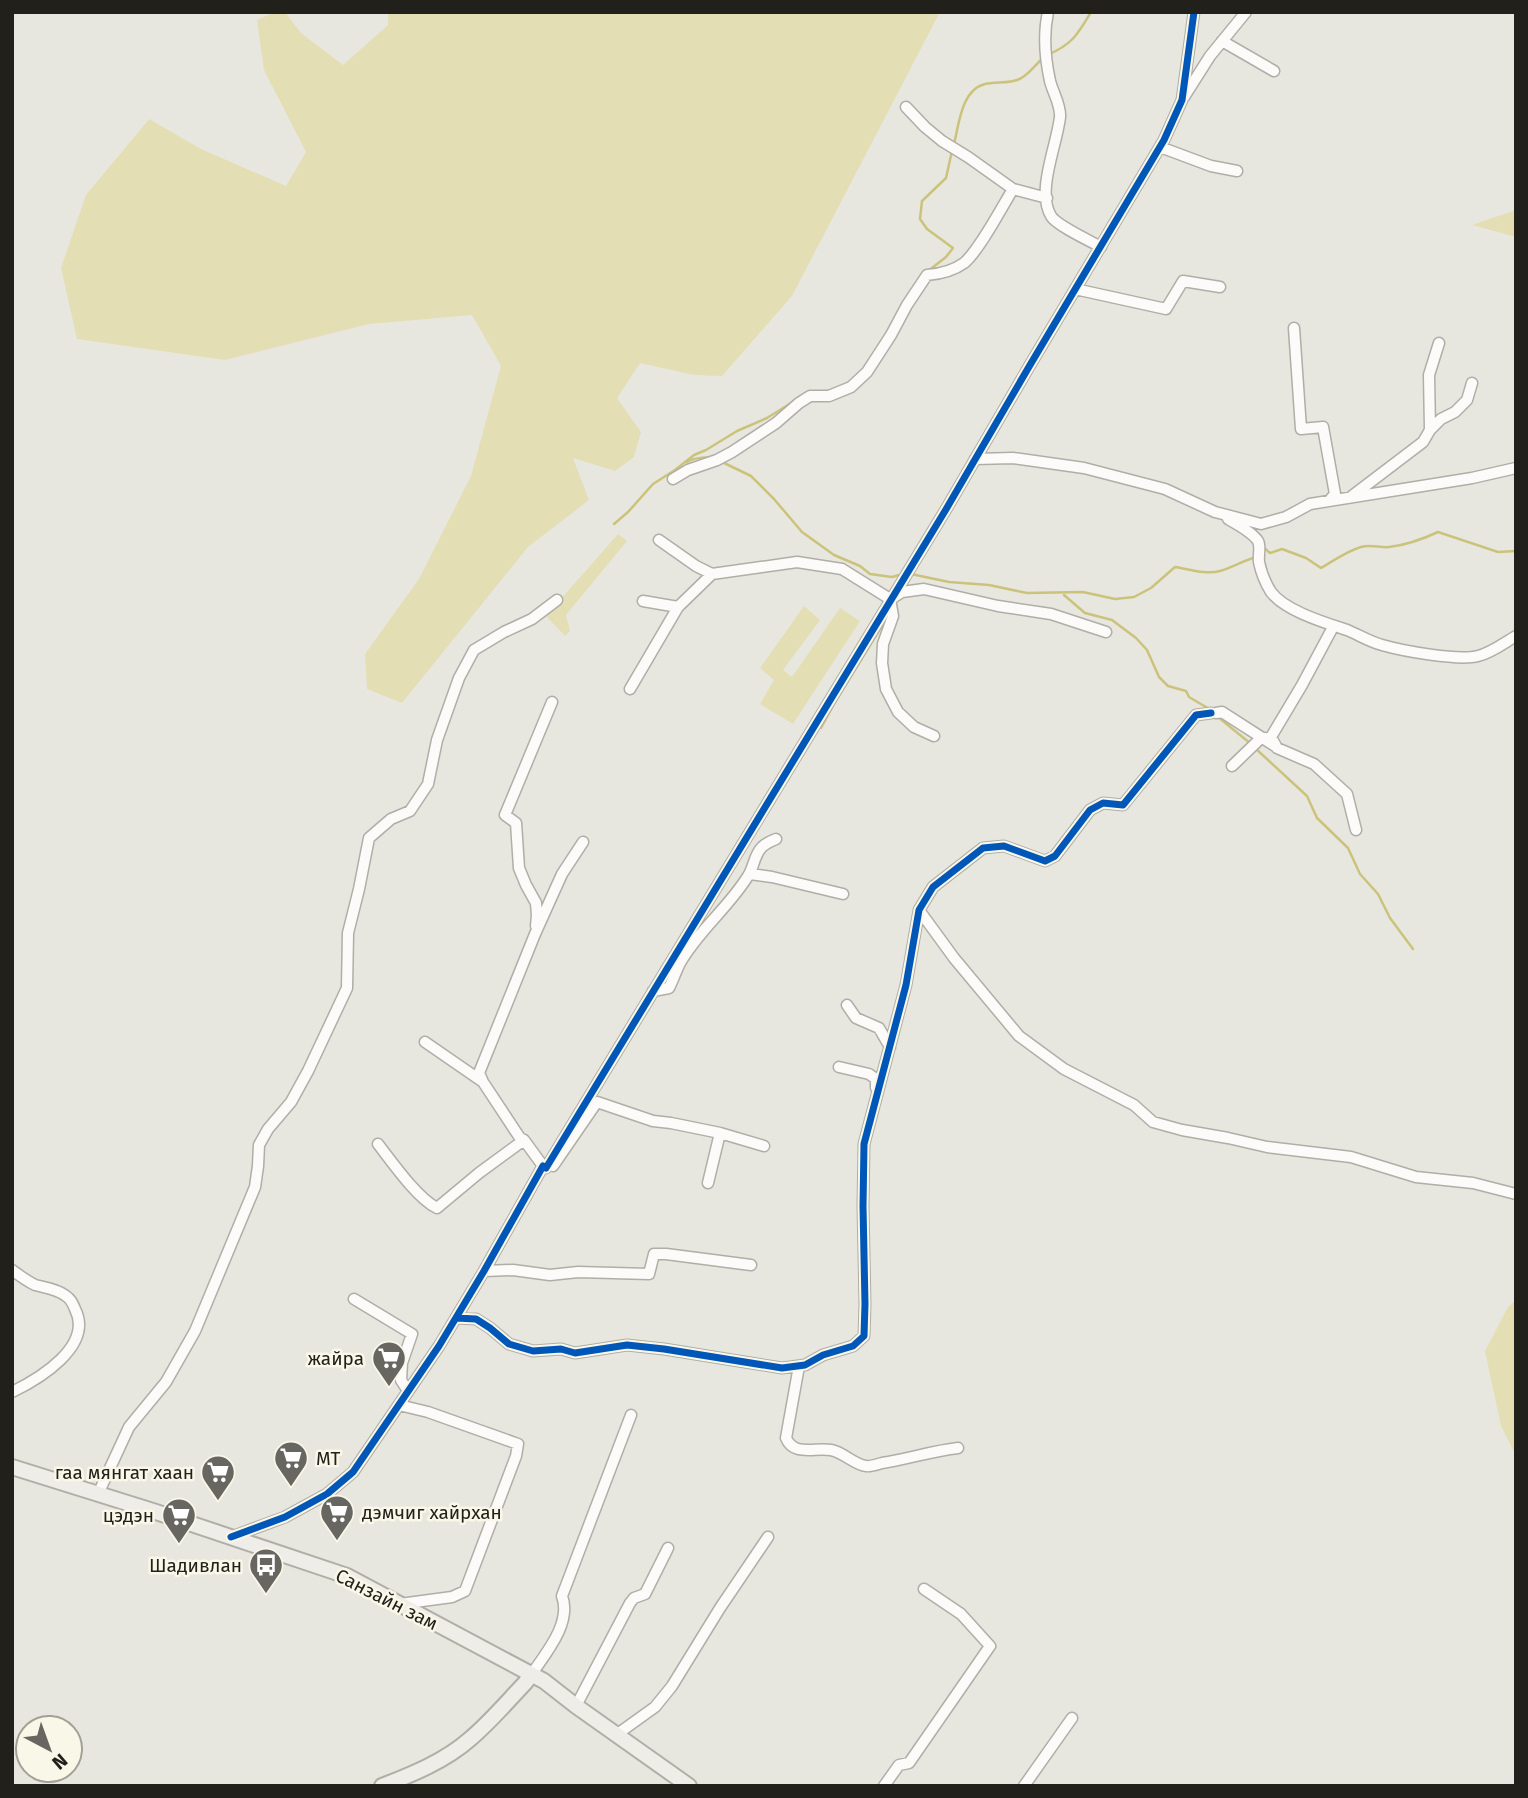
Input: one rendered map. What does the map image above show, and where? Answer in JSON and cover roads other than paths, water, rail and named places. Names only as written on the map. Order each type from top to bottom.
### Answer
[{"type":"main road","name":"Санзайн зам","points":[[14,1471],[98,1494],[347,1576],[544,1681],[689,1786]]},
{"type":"main road","points":[[382,1786],[415,1773],[469,1740],[531,1675]]},
{"type":"street","points":[[1048,12],[1044,41],[1050,81],[1061,113],[1046,180],[1048,209],[1052,220],[1101,247]]},
{"type":"street","points":[[1182,100],[1194,12]]},
{"type":"street","points":[[231,1537],[285,1517],[327,1494],[353,1472],[399,1405],[456,1318],[975,459],[1160,147],[1182,100],[1210,56],[1246,12]]},
{"type":"street","points":[[1222,41],[1274,71]]},
{"type":"street","points":[[906,107],[942,141],[1013,189],[1047,198]]},
{"type":"street","points":[[1160,147],[1211,166],[1237,172]]},
{"type":"street","points":[[673,479],[732,452],[776,423],[810,396],[829,396],[851,387],[867,372],[927,275],[941,274],[964,263],[1013,189]]},
{"type":"street","points":[[1075,289],[1166,309],[1183,281],[1220,287]]},
{"type":"street","points":[[1294,328],[1301,429],[1323,426],[1335,494],[1328,502]]},
{"type":"street","points":[[1430,430],[1429,375],[1438,343]]},
{"type":"street","points":[[1349,498],[1423,442],[1441,419],[1455,412],[1467,400],[1472,383]]},
{"type":"street","points":[[975,459],[1013,458],[1084,468],[1165,489],[1238,524],[1256,539],[1265,582],[1281,602],[1380,645],[1464,657],[1479,656],[1516,636]]},
{"type":"street","points":[[1215,512],[1261,524],[1286,517],[1310,504],[1472,478],[1516,468]]},
{"type":"street","points":[[659,540],[696,566],[712,573],[797,562],[842,569],[890,599],[893,616],[883,644],[882,663],[886,690],[898,712],[914,727],[934,736]]},
{"type":"street","points":[[630,689],[678,607],[712,573]]},
{"type":"street","points":[[890,599],[902,592],[924,589],[998,607],[1051,614],[1106,632]]},
{"type":"street","points":[[98,1494],[129,1427],[166,1382],[195,1331],[255,1187],[259,1144],[291,1102],[347,988],[348,933],[369,838],[391,819],[410,811],[428,784],[437,740],[459,678],[474,650],[504,632],[532,620],[557,600]]},
{"type":"street","points":[[643,601],[678,607]]},
{"type":"street","points":[[1232,766],[1266,738],[1302,685],[1334,627]]},
{"type":"street","points":[[535,933],[536,903],[519,868],[516,823],[505,815],[552,702]]},
{"type":"street","points":[[456,1318],[476,1319],[509,1345],[533,1351],[561,1349],[575,1353],[627,1345],[782,1368],[805,1365],[823,1355],[853,1346],[864,1336],[864,1144],[906,985],[919,910],[933,887],[983,848],[1004,846],[1045,861],[1055,856],[1090,810],[1104,803],[1123,805],[1196,715],[1222,712],[1266,738],[1277,748],[1314,764],[1348,794],[1356,830]]},
{"type":"street","points":[[653,991],[669,988],[686,954],[724,910],[750,874],[760,848],[776,839]]},
{"type":"street","points":[[545,1167],[520,1138],[479,1073],[535,933],[562,874],[583,842]]},
{"type":"street","points":[[750,874],[843,894]]},
{"type":"street","points":[[919,910],[954,958],[1019,1036],[1064,1069],[1134,1105],[1153,1122],[1267,1147],[1352,1157],[1416,1177],[1473,1183],[1516,1194]]},
{"type":"street","points":[[847,1005],[856,1018],[879,1028],[890,1047]]},
{"type":"street","points":[[425,1042],[483,1082]]},
{"type":"street","points":[[839,1067],[869,1074],[876,1079],[877,1095]]},
{"type":"street","points":[[545,1167],[555,1166],[597,1102],[653,1121],[720,1133],[764,1146]]},
{"type":"street","points":[[708,1183],[720,1133]]},
{"type":"street","points":[[378,1144],[412,1186],[436,1208],[524,1140]]},
{"type":"street","points":[[484,1271],[513,1270],[550,1275],[578,1272],[649,1274],[654,1254],[751,1265]]},
{"type":"street","points":[[12,1270],[23,1279],[61,1292],[69,1298],[79,1316],[78,1335],[67,1354],[37,1380],[12,1392]]},
{"type":"street","points":[[354,1299],[412,1334],[402,1363],[401,1380],[408,1391]]},
{"type":"street","points":[[799,1366],[786,1438],[794,1448],[834,1450],[866,1466],[958,1448]]},
{"type":"street","points":[[399,1405],[428,1412],[519,1444],[465,1591],[452,1597],[399,1604]]},
{"type":"street","points":[[531,1675],[564,1616],[562,1596],[631,1415]]},
{"type":"street","points":[[616,1735],[655,1707],[672,1686],[768,1537]]},
{"type":"street","points":[[576,1706],[630,1603],[634,1598],[645,1594],[668,1548]]},
{"type":"street","points":[[884,1786],[899,1765],[909,1763],[990,1646],[961,1614],[924,1589]]},
{"type":"street","points":[[1024,1786],[1072,1718]]},
{"type":"waterway","points":[[1047,55],[1074,38],[1091,12]]},
{"type":"waterway","points":[[954,144],[962,109],[971,93],[985,84],[1021,79],[1042,59]]},
{"type":"waterway","points":[[928,271],[953,248],[927,229],[920,219],[922,201],[946,178],[952,151]]},
{"type":"waterway","points":[[675,470],[694,455],[767,418],[799,398]]},
{"type":"waterway","points":[[687,462],[711,458]]},
{"type":"waterway","points":[[720,461],[751,476],[802,532],[834,555],[860,566],[870,574],[892,577],[899,575]]},
{"type":"waterway","points":[[614,524],[653,484],[675,470]]},
{"type":"waterway","points":[[1262,546],[1270,553],[1282,549],[1306,558],[1321,568],[1361,547],[1396,546],[1438,532],[1498,552],[1516,551]]},
{"type":"waterway","points":[[910,577],[911,574],[1027,593],[1083,592],[1115,599],[1134,597],[1151,588],[1175,567],[1215,572],[1257,557]]},
{"type":"waterway","points":[[1064,595],[1085,613],[1112,620],[1136,638],[1147,650],[1159,677],[1168,686],[1186,691],[1189,697],[1211,710]]},
{"type":"waterway","points":[[821,728],[888,616]]},
{"type":"waterway","points":[[1218,717],[1251,744]]},
{"type":"waterway","points":[[1255,748],[1307,796],[1317,818],[1348,848],[1360,874],[1378,894],[1390,918],[1413,949]]},
{"type":"place","name":"жайра","points":[[389,1388]]},
{"type":"place","name":"MT","points":[[291,1488]]},
{"type":"place","name":"гаа мянгат хаан","points":[[218,1502]]},
{"type":"place","name":"дэмчиг хайрхан","points":[[337,1542]]},
{"type":"place","name":"цэдэн","points":[[179,1545]]},
{"type":"place","name":"Шадивлан","points":[[266,1595]]}]
